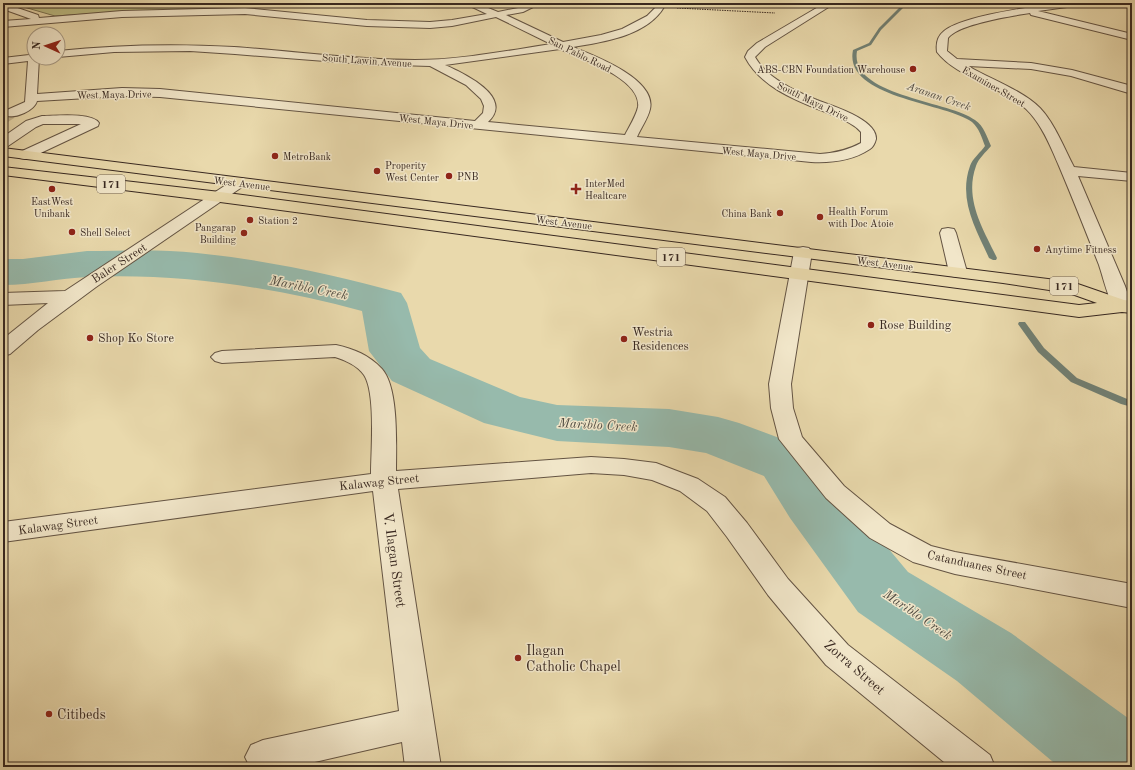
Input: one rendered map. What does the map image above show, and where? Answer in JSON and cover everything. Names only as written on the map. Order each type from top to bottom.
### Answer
[{"type":"main road","name":"West Avenue","points":[[3,152],[1003,278],[1072,288],[1127,306]]},
{"type":"main road","name":"West Avenue","points":[[3,171],[220,197],[1079,311],[1127,306]]},
{"type":"street","points":[[245,11],[271,3]]},
{"type":"street","name":"San Pablo Road","points":[[468,3],[499,14],[610,68],[636,86],[642,98],[644,108],[629,140]]},
{"type":"street","points":[[3,24],[38,20],[129,14],[245,11],[367,23],[420,25],[452,23],[520,10],[537,3]]},
{"type":"street","name":"South Maya Drive","points":[[831,3],[761,45],[752,53],[750,57],[754,65],[773,81],[787,90],[843,115],[865,128],[869,138],[867,145],[853,153],[842,156]]},
{"type":"street","name":"Examiner Street","points":[[1074,3],[974,22],[958,27],[946,34],[941,42],[942,52],[954,62],[1034,108],[1069,171],[1113,279],[1127,306]]},
{"type":"street","name":"South Lawin Avenue","points":[[66,53],[118,49],[177,48],[395,62],[433,63],[602,38],[627,30],[647,21],[658,11],[659,5]]},
{"type":"street","points":[[3,6],[36,17],[38,20]]},
{"type":"street","points":[[1007,6],[1132,37]]},
{"type":"street","points":[[37,26],[38,20]]},
{"type":"street","points":[[3,61],[26,57]]},
{"type":"street","points":[[954,62],[1032,66],[1072,74],[1132,90]]},
{"type":"street","points":[[433,63],[474,85],[483,92],[490,109],[489,113],[478,125]]},
{"type":"street","points":[[3,130],[24,110],[32,66]]},
{"type":"street","name":"West Maya Drive","points":[[24,110],[122,92],[160,93],[807,158],[842,156]]},
{"type":"street","points":[[3,143],[31,124],[42,120],[88,120],[93,123],[25,155]]},
{"type":"street","points":[[1069,171],[1132,177]]},
{"type":"street","name":"Baler Street","points":[[3,350],[27,328],[68,297],[220,197],[240,182]]},
{"type":"street","points":[[948,233],[958,272]]},
{"type":"street","name":"Catanduanes Street","points":[[803,252],[780,384],[782,408],[791,439],[835,492],[880,531],[923,554],[955,563],[1132,596]]},
{"type":"street","points":[[3,299],[68,297]]},
{"type":"street","name":"V. Ilagan Street","points":[[222,357],[336,351],[350,355],[359,360],[374,373],[382,400],[384,481],[423,767]]},
{"type":"street","name":"Kalawag Street","points":[[3,532],[384,481],[577,466],[624,466],[656,472],[689,485],[716,504],[737,530]]},
{"type":"street","name":"Zorra Street","points":[[737,530],[778,587],[837,655],[977,767]]},
{"type":"street","points":[[263,757],[417,723]]},
{"type":"path","points":[[659,5],[728,11],[748,10],[807,17]]},
{"type":"green space","points":[[10,3],[265,3],[229,9],[116,12],[55,16]]},
{"type":"waterway","name":"Aranan Creek","points":[[897,3],[901,6],[901,8],[880,29],[870,44],[855,50],[855,65],[860,73],[879,86],[917,102],[962,115],[971,119],[979,127],[988,146],[973,165],[969,189],[972,214],[993,258]]},
{"type":"waterway","name":"Mariblo Creek","points":[[3,272],[23,272],[87,264],[156,264],[196,266],[233,271],[336,290],[384,303],[395,351],[411,370],[504,411],[557,423],[669,428],[718,436],[785,462],[813,502],[883,592],[984,657],[1113,758],[1127,767]]},
{"type":"waterway","points":[[1022,324],[1041,350],[1074,380],[1124,402],[1132,404]]},
{"type":"tunnel","points":[[3,118],[11,113]]},
{"type":"place","name":"ABS-CBN Foundation Warehouse","points":[[913,69]]},
{"type":"place","name":"MetroBank","points":[[275,156]]},
{"type":"place","name":"Properity West Center","points":[[377,171]]},
{"type":"place","name":"PNB","points":[[449,176]]},
{"type":"place","name":"EastWest Unibank","points":[[52,189]]},
{"type":"place","name":"InterMed Healtcare","points":[[576,189]]},
{"type":"place","name":"China Bank","points":[[780,213]]},
{"type":"place","name":"Health Forum with Doc Atoie","points":[[820,217]]},
{"type":"place","name":"Station 2","points":[[250,220]]},
{"type":"place","name":"Shell Select","points":[[72,232]]},
{"type":"place","name":"Pangarap Building","points":[[244,233]]},
{"type":"place","name":"Anytime Fitness","points":[[1037,249]]},
{"type":"place","name":"Rose Building","points":[[871,325]]},
{"type":"place","name":"Shop Ko Store","points":[[90,338]]},
{"type":"place","name":"Westria Residences","points":[[624,339]]},
{"type":"place","name":"Ilagan Catholic Chapel","points":[[518,658]]},
{"type":"place","name":"Citibeds","points":[[49,714]]}]
